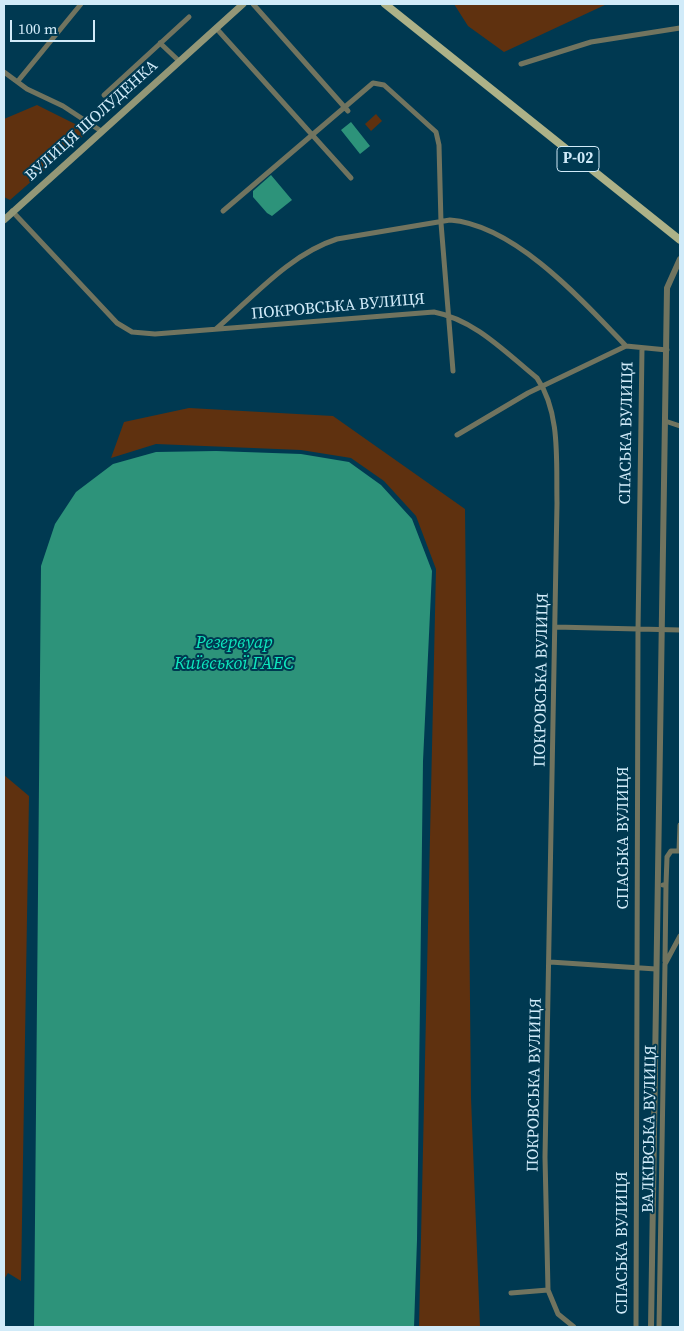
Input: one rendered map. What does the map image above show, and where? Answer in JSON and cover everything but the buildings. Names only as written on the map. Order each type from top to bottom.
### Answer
[{"type":"main road","name":"ВУЛИЦЯ ШОЛУДЕНКА","points":[[4,220],[241,4]]},
{"type":"main road","name":"Р-02","points":[[385,4],[680,240]]},
{"type":"street","points":[[18,81],[81,4]]},
{"type":"street","points":[[253,4],[347,109]]},
{"type":"street","points":[[104,95],[189,17]]},
{"type":"street","points":[[216,28],[352,178]]},
{"type":"street","points":[[521,64],[590,42],[680,28]]},
{"type":"street","points":[[160,43],[179,61]]},
{"type":"street","points":[[4,72],[27,89],[63,106],[101,131]]},
{"type":"street","points":[[223,212],[347,109],[373,83],[384,85],[436,132],[439,145],[441,223],[453,371]]},
{"type":"street","name":"ПОКРОВСЬКА ВУЛИЦЯ","points":[[12,211],[117,323],[132,332],[155,334],[216,330],[434,312],[448,315],[473,327],[537,378],[543,387],[550,404],[556,457],[550,962],[545,1157],[548,1290],[558,1314],[574,1327]]},
{"type":"street","name":"СПАСЬКА ВУЛИЦЯ","points":[[216,330],[285,269],[319,245],[337,239],[450,220],[467,221],[508,241],[542,263],[626,346]]},
{"type":"street","name":"СПАСЬКА ВУЛИЦЯ","points":[[651,1327],[667,288],[680,259]]},
{"type":"street","points":[[457,434],[543,387],[626,346],[667,350]]},
{"type":"street","name":"СПАСЬКА ВУЛИЦЯ","points":[[636,1327],[638,630],[642,348]]},
{"type":"street","points":[[666,421],[680,426]]},
{"type":"street","points":[[555,627],[680,630]]},
{"type":"street","points":[[665,964],[667,857],[671,851],[679,851],[680,825]]},
{"type":"street","points":[[658,884],[666,885]]},
{"type":"street","name":"ВАЛКІВСЬКА ВУЛИЦЯ","points":[[659,1327],[665,964],[680,936]]},
{"type":"street","points":[[550,962],[656,969]]},
{"type":"street","points":[[654,1106],[663,1106]]},
{"type":"street","points":[[652,1288],[660,1288]]},
{"type":"street","points":[[511,1293],[548,1290]]},
{"type":"shaded area","points":[[454,4],[607,4],[504,52],[468,26]]},
{"type":"shaded area","points":[[37,105],[89,131],[10,200],[4,197],[4,119]]},
{"type":"shaded area","points":[[376,114],[382,121],[371,131],[365,124]]},
{"type":"shaded area","points":[[189,408],[333,416],[465,509],[471,1098],[480,1327],[419,1327],[436,569],[416,516],[384,481],[351,458],[301,450],[156,444],[111,458],[124,422]]},
{"type":"shaded area","points":[[4,775],[29,796],[21,1281],[8,1273],[4,1279]]},
{"type":"water","points":[[351,122],[370,146],[360,154],[341,130]]},
{"type":"water","points":[[271,175],[292,200],[272,216],[253,197],[253,191]]},
{"type":"water","name":"Резервуар Київської ГАЕС","points":[[216,451],[301,454],[349,462],[381,485],[412,519],[432,571],[423,761],[417,1240],[414,1327],[34,1327],[41,566],[55,524],[76,492],[113,464],[156,452]]}]
